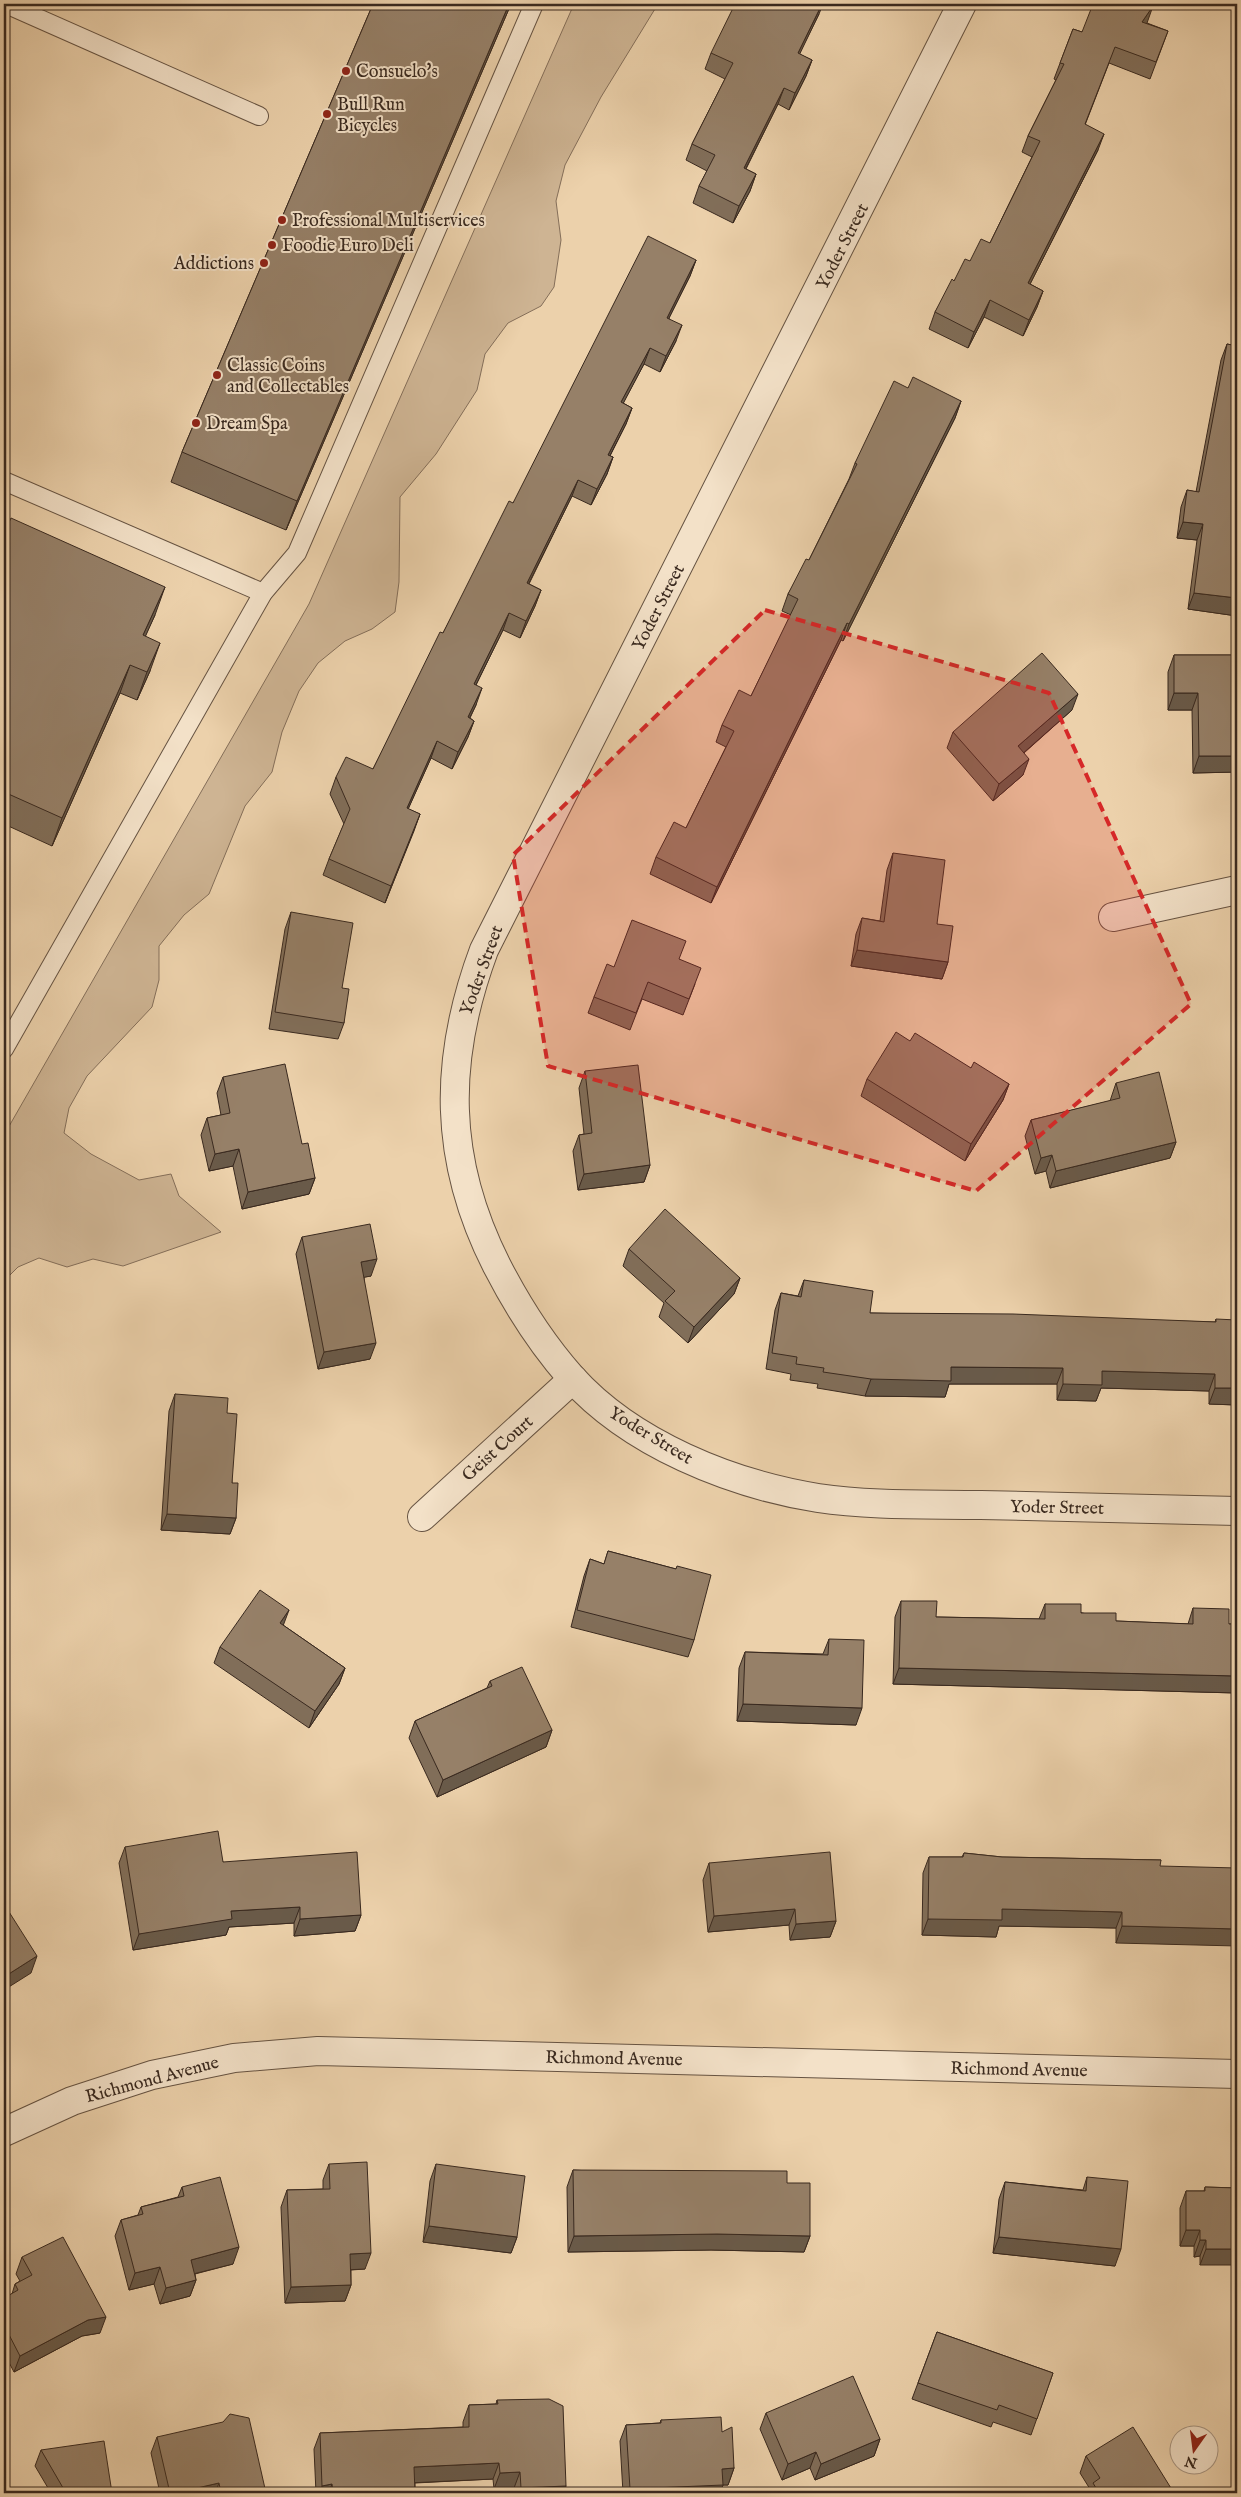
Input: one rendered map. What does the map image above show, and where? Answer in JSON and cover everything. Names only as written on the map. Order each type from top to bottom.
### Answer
[{"type":"street","name":"Yoder Street","points":[[962,4],[880,170],[484,950],[464,1011],[455,1071],[454,1119],[461,1166],[479,1227],[506,1283],[544,1344],[573,1379],[603,1406],[652,1440],[705,1467],[744,1482],[781,1491],[863,1503],[1237,1511]]},
{"type":"street","points":[[1113,917],[1237,890]]},
{"type":"street","name":"Geist Court","points":[[422,1517],[573,1379]]},
{"type":"street","name":"Richmond Avenue","points":[[4,2132],[72,2100],[152,2075],[234,2058],[318,2051],[1237,2074]]},
{"type":"lane","points":[[6,4],[258,116]]},
{"type":"lane","points":[[4,1049],[263,592],[297,553],[534,4]]},
{"type":"lane","points":[[4,481],[263,592]]},
{"type":"highlighted area","points":[[765,610],[1049,693],[1191,1004],[976,1191],[548,1066],[513,855]]},
{"type":"shaded area","points":[[574,4],[658,4],[601,97],[565,165],[556,201],[561,240],[554,287],[541,306],[508,323],[485,354],[477,390],[436,454],[400,497],[399,582],[395,612],[372,629],[345,641],[318,663],[299,691],[282,732],[272,772],[245,806],[209,894],[184,915],[159,946],[159,980],[152,1007],[87,1076],[69,1108],[64,1133],[91,1154],[139,1180],[171,1174],[179,1196],[221,1232],[123,1266],[93,1259],[67,1267],[39,1258],[18,1267],[4,1281],[4,1135],[309,604]]},
{"type":"building","points":[[373,4],[509,4],[297,501],[182,452]]},
{"type":"building","points":[[735,4],[822,4],[798,53],[812,60],[795,93],[784,88],[744,168],[756,174],[739,206],[699,186],[715,155],[692,144],[733,63],[711,53]]},
{"type":"building","points":[[1093,4],[1146,4],[1153,6],[1142,22],[1168,31],[1156,62],[1115,47],[1085,124],[1104,134],[1028,283],[1043,291],[1029,320],[990,300],[974,332],[935,312],[965,259],[970,261],[981,239],[990,243],[1040,141],[1028,136],[1064,64],[1060,63],[1073,29],[1082,32]]},
{"type":"building","points":[[648,236],[696,260],[667,318],[682,325],[666,356],[650,348],[621,402],[632,408],[608,455],[613,457],[597,489],[578,480],[527,583],[541,590],[526,621],[509,613],[474,684],[482,688],[468,717],[474,721],[458,752],[437,741],[407,808],[420,814],[391,886],[329,859],[350,809],[336,777],[346,757],[373,769],[440,632],[443,633],[509,501],[513,503]]},
{"type":"building","points":[[1227,344],[1237,346],[1237,598],[1194,593],[1203,524],[1183,522],[1187,490],[1199,492]]},
{"type":"building","points":[[913,377],[961,401],[849,624],[847,623],[717,887],[656,857],[674,822],[686,828],[734,731],[722,725],[739,690],[751,696],[798,599],[788,594],[806,559],[809,560],[857,464],[855,463],[894,381],[908,388]]},
{"type":"building","points":[[11,518],[165,587],[143,635],[160,643],[147,672],[130,665],[62,818],[4,792],[4,533]]},
{"type":"building","points":[[1042,653],[1078,694],[1018,746],[1029,759],[999,784],[953,732]]},
{"type":"building","points":[[1174,655],[1237,655],[1237,756],[1199,756],[1198,693],[1174,693]]},
{"type":"building","points":[[893,853],[945,860],[937,924],[953,926],[948,962],[857,950],[862,918],[884,922]]},
{"type":"building","points":[[291,912],[353,923],[342,988],[349,989],[344,1023],[275,1012]]},
{"type":"building","points":[[632,920],[686,941],[679,959],[701,968],[689,999],[648,982],[636,1013],[594,997],[607,964],[614,967]]},
{"type":"building","points":[[896,1032],[910,1041],[915,1033],[971,1068],[974,1062],[1009,1084],[971,1144],[867,1079]]},
{"type":"building","points":[[285,1064],[302,1144],[308,1143],[315,1178],[248,1192],[239,1149],[215,1154],[207,1118],[230,1113],[223,1077]]},
{"type":"building","points":[[638,1065],[650,1165],[584,1174],[579,1135],[592,1133],[585,1071]]},
{"type":"building","points":[[1159,1072],[1176,1142],[1056,1171],[1052,1155],[1041,1158],[1031,1120],[1120,1098],[1116,1083]]},
{"type":"building","points":[[665,1209],[740,1278],[694,1327],[665,1301],[675,1291],[629,1249]]},
{"type":"building","points":[[370,1224],[377,1259],[361,1262],[376,1343],[324,1352],[302,1237]]},
{"type":"building","points":[[804,1280],[873,1291],[870,1313],[1013,1314],[1216,1322],[1216,1319],[1237,1320],[1237,1388],[1215,1388],[1215,1374],[1102,1371],[1102,1385],[1063,1384],[1063,1368],[951,1367],[951,1381],[871,1379],[823,1372],[824,1368],[796,1364],[797,1357],[772,1353],[781,1293],[801,1297]]},
{"type":"building","points":[[175,1394],[228,1398],[227,1413],[237,1414],[232,1483],[238,1483],[236,1518],[167,1514]]},
{"type":"building","points":[[608,1551],[676,1569],[677,1566],[711,1575],[694,1640],[577,1610],[590,1559],[604,1564]]},
{"type":"building","points":[[260,1590],[289,1610],[280,1623],[345,1668],[315,1711],[220,1647]]},
{"type":"building","points":[[901,1601],[937,1601],[936,1617],[1045,1619],[1045,1604],[1081,1604],[1081,1613],[1116,1613],[1116,1621],[1193,1624],[1193,1608],[1229,1609],[1229,1624],[1237,1624],[1237,1676],[899,1668]]},
{"type":"building","points":[[829,1639],[864,1640],[862,1708],[743,1704],[745,1652],[828,1655]]},
{"type":"building","points":[[522,1667],[552,1730],[443,1780],[415,1721],[492,1686],[490,1681]]},
{"type":"building","points":[[218,1831],[223,1862],[357,1852],[361,1915],[300,1919],[300,1907],[231,1911],[232,1919],[139,1934],[125,1847]]},
{"type":"building","points":[[830,1852],[836,1921],[796,1924],[795,1909],[714,1916],[709,1863]]},
{"type":"building","points":[[964,1853],[1002,1857],[1161,1860],[1160,1866],[1237,1868],[1237,1929],[1122,1926],[1122,1912],[1002,1909],[1002,1920],[928,1919],[929,1857],[963,1857]]},
{"type":"building","points":[[4,1904],[37,1956],[4,1977]]},
{"type":"building","points":[[367,2162],[371,2253],[350,2254],[351,2285],[291,2287],[287,2190],[330,2189],[329,2164]]},
{"type":"building","points":[[436,2164],[525,2176],[517,2237],[429,2226]]},
{"type":"building","points":[[573,2170],[787,2171],[787,2183],[810,2183],[810,2236],[717,2234],[574,2236]]},
{"type":"building","points":[[220,2177],[239,2247],[191,2260],[196,2280],[166,2288],[160,2267],[135,2273],[121,2220],[143,2214],[141,2207],[184,2196],[182,2187]]},
{"type":"building","points":[[1087,2177],[1128,2181],[1121,2249],[999,2237],[1005,2182],[1086,2191]]},
{"type":"building","points":[[1205,2187],[1237,2188],[1237,2249],[1206,2249],[1206,2240],[1200,2240],[1200,2230],[1186,2230],[1186,2191],[1205,2191]]},
{"type":"building","points":[[63,2237],[106,2317],[88,2320],[20,2356],[4,2325],[4,2298],[18,2290],[15,2284],[32,2275],[22,2257]]},
{"type":"building","points":[[937,2332],[1053,2373],[1037,2419],[999,2405],[997,2410],[918,2383]]},
{"type":"building","points":[[853,2376],[880,2439],[821,2464],[816,2452],[788,2464],[766,2413]]},
{"type":"building","points":[[549,2399],[563,2406],[566,2486],[521,2488],[520,2472],[500,2473],[499,2463],[414,2467],[415,2493],[333,2493],[332,2484],[322,2486],[320,2433],[469,2427],[469,2405],[498,2404],[497,2400]]},
{"type":"building","points":[[230,2414],[249,2418],[266,2493],[221,2493],[219,2483],[170,2493],[157,2437],[223,2422]]},
{"type":"building","points":[[721,2417],[722,2432],[732,2427],[734,2468],[722,2469],[723,2485],[630,2489],[626,2425],[661,2423],[661,2420]]},
{"type":"building","points":[[1133,2427],[1174,2493],[1099,2493],[1093,2483],[1100,2478],[1086,2456]]},
{"type":"building","points":[[104,2441],[112,2493],[66,2493],[41,2450]]},
{"type":"place","name":"Consuelo's","points":[[346,71]]},
{"type":"place","name":"Bull Run Bicycles","points":[[327,114]]},
{"type":"place","name":"Professional Multiservices","points":[[282,220]]},
{"type":"place","name":"Foodie Euro Deli","points":[[272,245]]},
{"type":"place","name":"Addictions","points":[[264,263]]},
{"type":"place","name":"Classic Coins and Collectables","points":[[217,375]]},
{"type":"place","name":"Dream Spa","points":[[196,423]]}]
